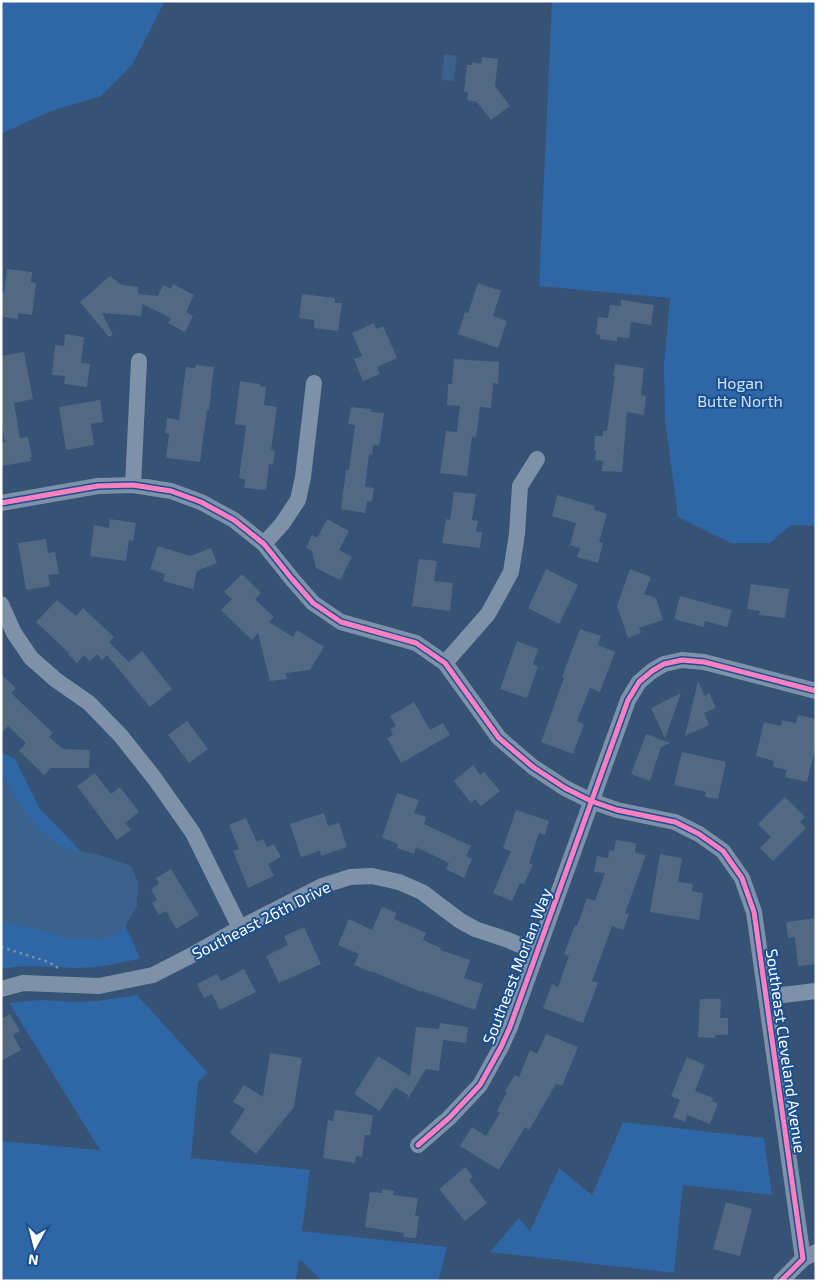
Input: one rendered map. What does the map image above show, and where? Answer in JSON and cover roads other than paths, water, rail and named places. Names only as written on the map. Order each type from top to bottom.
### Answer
[{"type":"street","points":[[133,485],[139,361]]},
{"type":"street","points":[[264,544],[282,524],[298,500],[303,477],[314,384]]},
{"type":"street","points":[[445,663],[488,614],[511,572],[517,534],[520,486],[537,458]]},
{"type":"street","name":"Southeast Cleveland Avenue","points":[[1,503],[98,486],[133,485],[171,491],[201,502],[234,520],[264,544],[313,603],[341,622],[416,643],[445,663],[499,738],[533,768],[565,788],[591,801],[618,810],[675,822],[699,834],[723,851],[742,878],[754,912],[766,997],[809,1255],[781,1281]]},
{"type":"street","points":[[1,604],[14,633],[31,658],[56,680],[89,703],[121,736],[155,779],[193,833],[240,928]]},
{"type":"street","name":"Southeast Morlan Way","points":[[418,1144],[448,1118],[480,1085],[501,1047],[510,1028],[628,700],[639,682],[664,664],[682,660],[704,662],[816,691]]},
{"type":"street","name":"Southeast 26th Drive","points":[[1,989],[23,983],[99,986],[153,975],[322,886],[350,877],[372,876],[399,882],[422,892],[459,920],[475,929],[536,952]]},
{"type":"street","points":[[766,997],[816,991]]},
{"type":"park label","name":"Hogan Butte North","points":[[740,392]]}]
